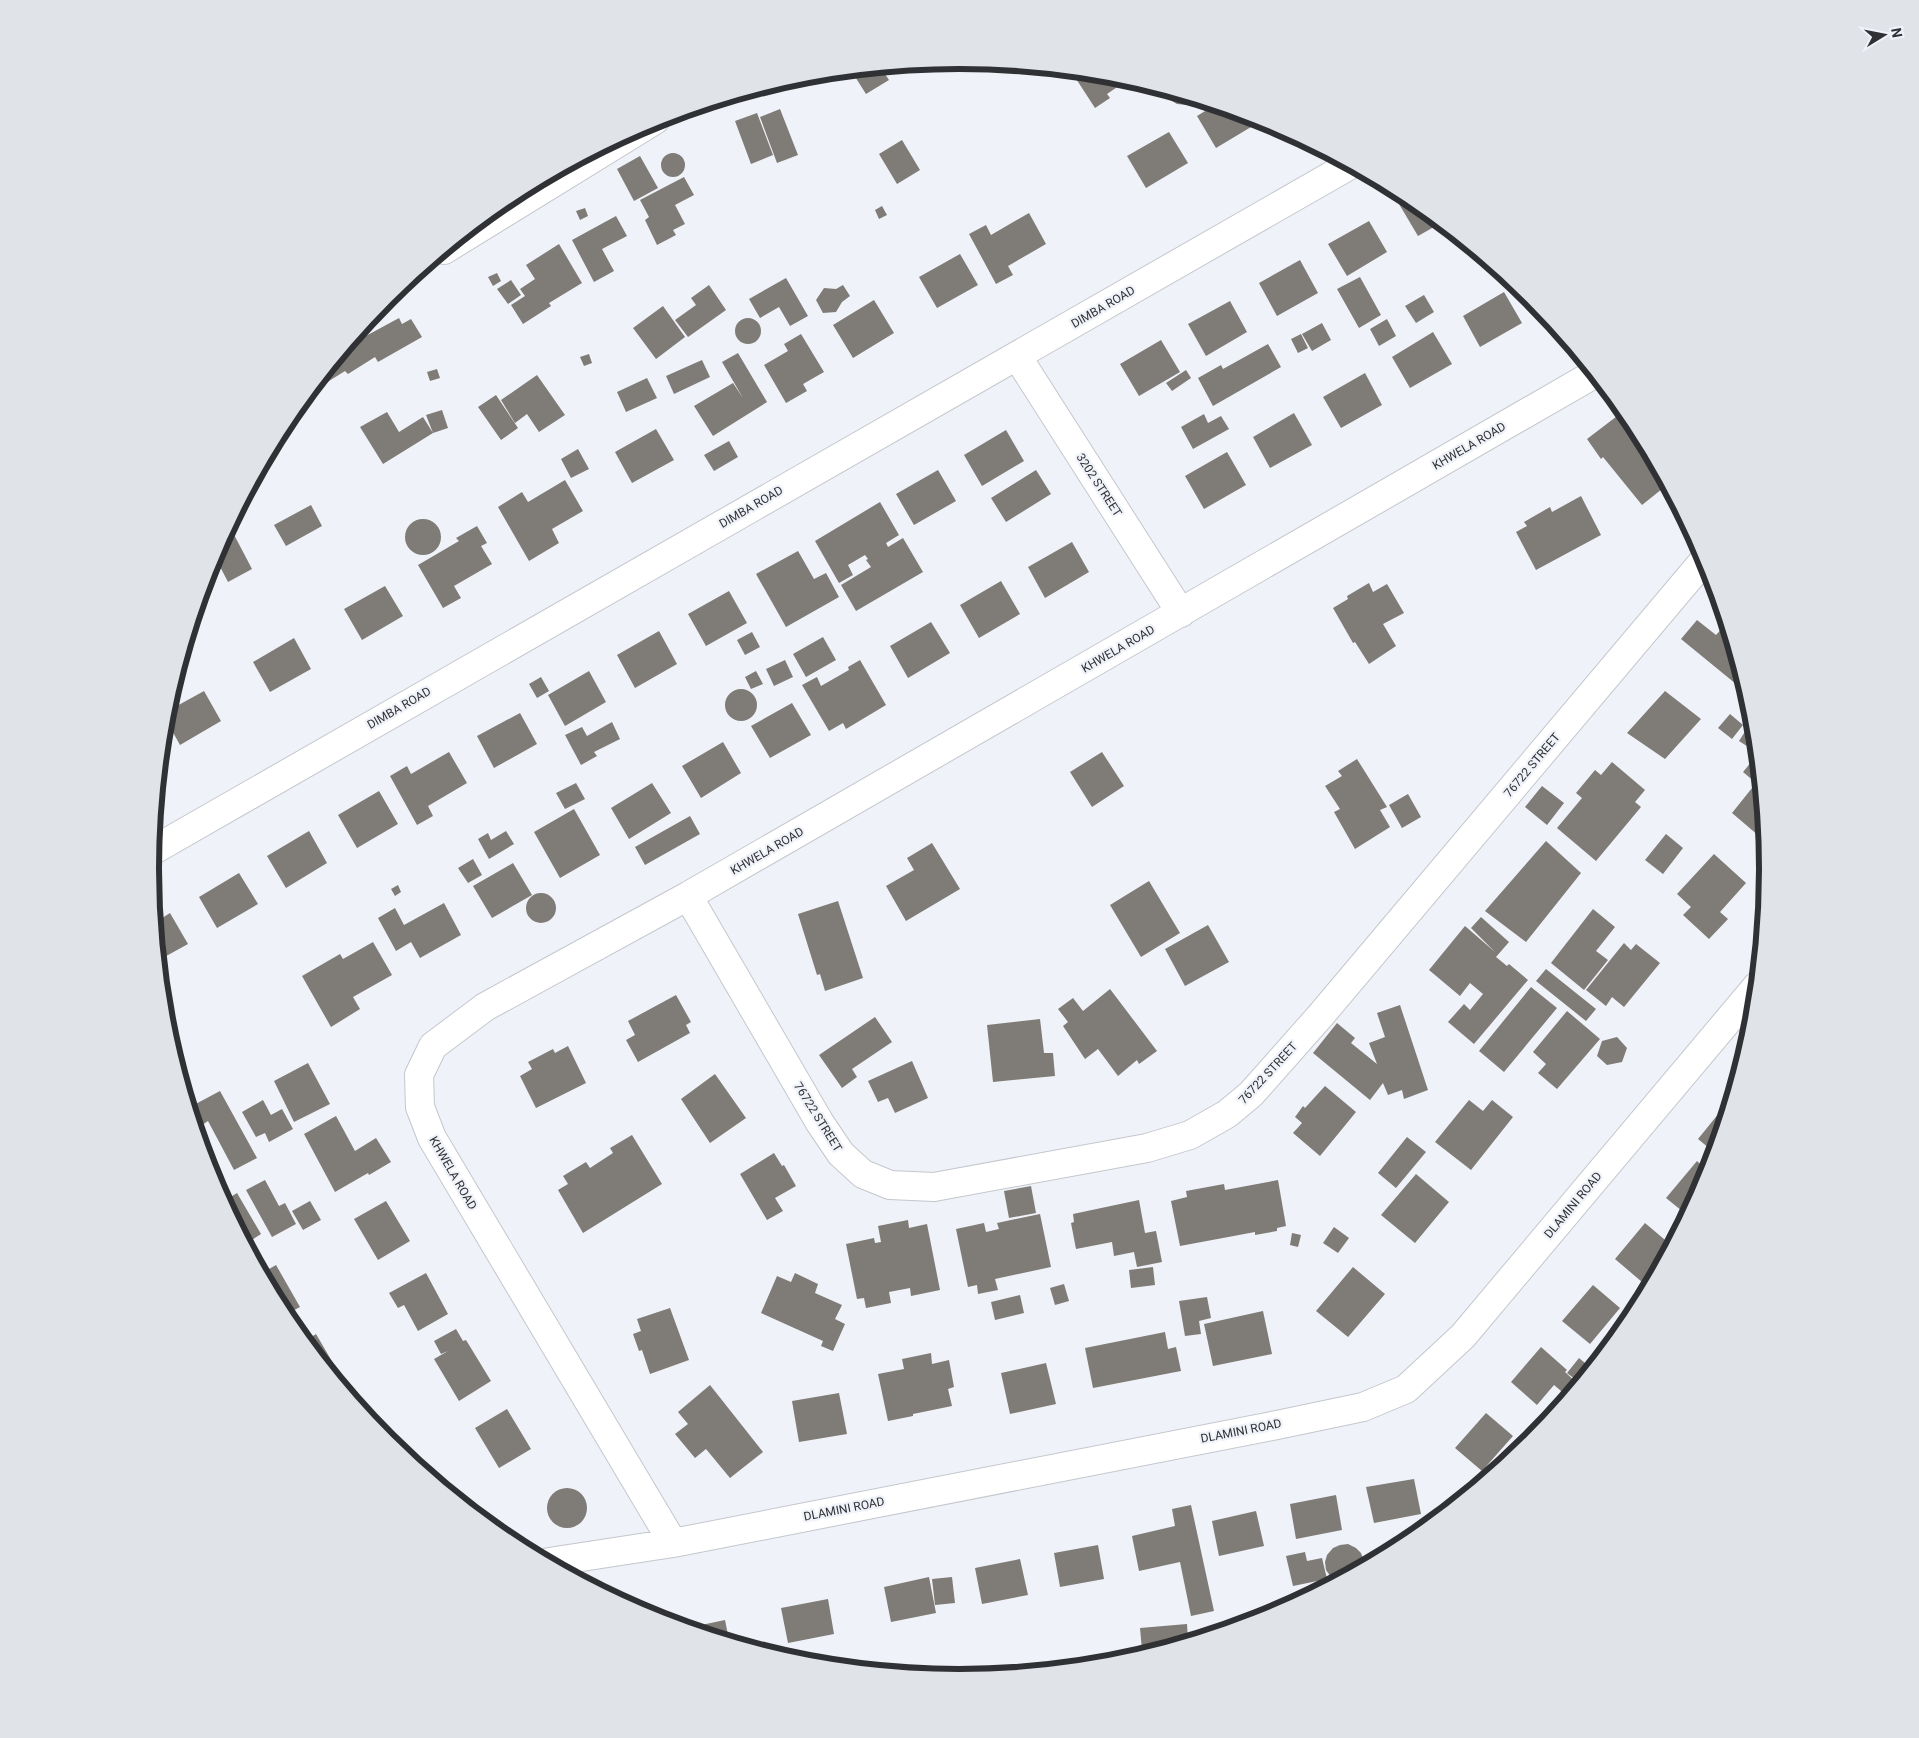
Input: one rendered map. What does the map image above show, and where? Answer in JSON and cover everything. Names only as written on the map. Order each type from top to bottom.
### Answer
[{"type":"street","points":[[487,223],[596,156]]},
{"type":"street","name":"DIMBA ROAD","points":[[160,846],[1345,168]]},
{"type":"street","name":"3202 STREET","points":[[1017,356],[1181,613]]},
{"type":"street","name":"KHWELA ROAD","points":[[673,1543],[432,1138],[420,1107],[420,1075],[433,1046],[485,1007],[688,896],[1590,377]]},
{"type":"street","name":"76722 STREET","points":[[688,896],[820,1123],[841,1154],[863,1174],[890,1185],[934,1187],[1147,1148],[1190,1135],[1228,1114],[1251,1094],[1321,1015],[1700,565]]},
{"type":"street","name":"DLAMINI ROAD","points":[[557,1561],[673,1543],[1364,1407],[1406,1389],[1463,1336],[1749,995]]},
{"type":"building","points":[[884,73],[889,80],[866,94],[855,76]]},
{"type":"building","points":[[1075,78],[1120,85],[1107,94],[1110,98],[1095,108]]},
{"type":"building","points":[[1170,97],[1190,103],[1187,105],[1177,104]]},
{"type":"building","points":[[780,109],[798,155],[777,163],[760,117]]},
{"type":"building","points":[[1209,109],[1254,125],[1216,148],[1197,116]]},
{"type":"building","points":[[757,113],[773,155],[751,164],[735,121]]},
{"type":"building","points":[[1169,132],[1188,163],[1146,188],[1127,156]]},
{"type":"building","points":[[902,140],[920,170],[897,184],[879,154]]},
{"type":"building","points":[[673,153],[682,156],[685,165],[682,174],[673,177],[664,174],[661,165],[664,156]]},
{"type":"building","points":[[640,156],[658,188],[634,201],[617,169]]},
{"type":"building","points":[[684,177],[694,195],[675,205],[685,224],[673,230],[676,235],[657,245],[645,220],[649,217],[640,200]]},
{"type":"building","points":[[1402,203],[1436,226],[1418,236],[1399,204]]},
{"type":"building","points":[[882,206],[887,215],[879,219],[875,210]]},
{"type":"building","points":[[585,208],[588,216],[580,220],[576,211]]},
{"type":"building","points":[[1029,213],[1046,244],[1008,266],[1013,275],[996,284],[969,234],[986,225],[991,235]]},
{"type":"building","points":[[616,216],[627,236],[602,249],[614,271],[594,282],[572,240]]},
{"type":"building","points":[[1369,221],[1387,252],[1347,276],[1328,244]]},
{"type":"building","points":[[559,244],[582,283],[549,303],[551,306],[523,324],[511,305],[525,296],[520,289],[535,279],[526,265]]},
{"type":"building","points":[[960,254],[978,285],[937,308],[919,277]]},
{"type":"building","points":[[1300,260],[1318,293],[1277,316],[1259,283]]},
{"type":"building","points":[[497,273],[501,281],[493,286],[488,277]]},
{"type":"building","points":[[1360,277],[1381,315],[1359,328],[1337,289]]},
{"type":"building","points":[[786,278],[808,316],[790,326],[779,307],[760,318],[749,299]]},
{"type":"building","points":[[511,280],[521,295],[508,304],[497,289]]},
{"type":"building","points":[[709,285],[726,310],[688,337],[675,320],[696,305],[691,298]]},
{"type":"building","points":[[843,285],[850,296],[842,302],[836,312],[823,313],[816,300],[824,288],[836,289]]},
{"type":"building","points":[[1504,292],[1522,323],[1480,347],[1463,316]]},
{"type":"building","points":[[1424,295],[1434,312],[1416,323],[1405,306]]},
{"type":"building","points":[[874,300],[894,333],[853,358],[833,325]]},
{"type":"building","points":[[1230,301],[1247,332],[1206,356],[1188,324]]},
{"type":"building","points":[[663,306],[685,337],[656,359],[633,328]]},
{"type":"building","points":[[399,318],[402,324],[411,319],[422,337],[378,362],[375,357],[348,374],[345,371],[323,385],[358,341],[363,336],[364,337]]},
{"type":"building","points":[[748,318],[758,321],[761,331],[758,341],[748,344],[738,341],[735,331],[738,321]]},
{"type":"building","points":[[1387,319],[1396,336],[1379,346],[1370,329]]},
{"type":"building","points":[[1322,323],[1331,340],[1312,351],[1302,334]]},
{"type":"building","points":[[1433,332],[1452,364],[1410,388],[1392,357]]},
{"type":"building","points":[[801,334],[824,372],[803,384],[807,391],[786,403],[764,365],[788,351],[784,344]]},
{"type":"building","points":[[1301,334],[1308,348],[1298,353],[1291,339]]},
{"type":"building","points":[[1161,340],[1180,372],[1139,396],[1120,364]]},
{"type":"building","points":[[1268,344],[1281,367],[1213,406],[1198,378],[1221,365],[1223,369]]},
{"type":"building","points":[[738,353],[767,402],[713,436],[694,406],[733,383],[743,398],[722,362]]},
{"type":"building","points":[[589,354],[592,363],[584,366],[580,357]]},
{"type":"building","points":[[702,360],[710,377],[674,394],[666,376]]},
{"type":"building","points":[[437,369],[440,378],[430,381],[427,372]]},
{"type":"building","points":[[1186,370],[1191,378],[1172,391],[1166,383]]},
{"type":"building","points":[[1365,373],[1382,405],[1341,428],[1323,397]]},
{"type":"building","points":[[537,375],[565,415],[539,432],[527,414],[515,423],[501,400]]},
{"type":"building","points":[[647,378],[657,398],[626,412],[617,392]]},
{"type":"building","points":[[496,395],[518,428],[501,440],[478,407]]},
{"type":"building","points":[[442,410],[448,428],[433,433],[426,415]]},
{"type":"building","points":[[387,412],[399,432],[423,417],[433,433],[383,464],[360,427]]},
{"type":"building","points":[[1294,413],[1312,445],[1270,468],[1253,437]]},
{"type":"building","points":[[1204,414],[1208,423],[1221,416],[1229,429],[1193,449],[1181,427]]},
{"type":"building","points":[[1618,415],[1663,488],[1642,505],[1603,457],[1601,459],[1587,439]]},
{"type":"building","points":[[656,429],[674,460],[632,483],[615,452]]},
{"type":"building","points":[[1006,430],[1024,461],[982,486],[964,455]]},
{"type":"building","points":[[729,441],[738,457],[714,471],[704,455]]},
{"type":"building","points":[[578,449],[589,469],[571,478],[561,459]]},
{"type":"building","points":[[1227,452],[1246,485],[1204,509],[1185,476]]},
{"type":"building","points":[[938,470],[956,501],[914,525],[896,494]]},
{"type":"building","points":[[1036,470],[1051,494],[1006,522],[991,498]]},
{"type":"building","points":[[565,480],[583,511],[552,529],[559,543],[529,561],[498,507],[522,492],[528,502]]},
{"type":"building","points":[[1581,496],[1601,535],[1536,570],[1516,532],[1527,526],[1524,522],[1550,507],[1552,512]]},
{"type":"building","points":[[880,502],[899,535],[886,543],[888,547],[903,538],[923,572],[856,611],[841,585],[871,567],[866,560],[868,559],[865,555],[848,565],[853,575],[839,583],[815,541]]},
{"type":"building","points":[[311,505],[322,526],[286,546],[274,525]]},
{"type":"building","points":[[423,519],[436,524],[441,537],[436,550],[423,555],[410,550],[405,537],[410,524]]},
{"type":"building","points":[[477,526],[487,543],[481,546],[492,564],[454,586],[461,598],[443,608],[418,565],[459,541],[456,538]]},
{"type":"building","points":[[233,534],[252,569],[228,582],[219,565]]},
{"type":"building","points":[[1072,542],[1089,572],[1045,598],[1028,567]]},
{"type":"building","points":[[798,551],[814,579],[826,573],[839,597],[786,627],[756,574]]},
{"type":"building","points":[[1001,581],[1020,614],[979,638],[960,605]]},
{"type":"building","points":[[1369,583],[1373,592],[1387,584],[1404,613],[1383,624],[1396,646],[1369,664],[1355,642],[1353,643],[1333,608],[1348,599],[1347,596]]},
{"type":"building","points":[[385,586],[403,616],[362,640],[344,609]]},
{"type":"building","points":[[729,591],[747,623],[706,646],[688,614]]},
{"type":"building","points":[[1697,620],[1716,635],[1722,628],[1737,685],[1681,639]]},
{"type":"building","points":[[931,622],[950,653],[908,678],[890,646]]},
{"type":"building","points":[[659,631],[677,664],[635,688],[617,655]]},
{"type":"building","points":[[752,632],[760,647],[745,655],[737,640]]},
{"type":"building","points":[[823,637],[836,660],[806,677],[793,654]]},
{"type":"building","points":[[294,638],[311,669],[270,692],[253,662]]},
{"type":"building","points":[[785,660],[793,677],[774,686],[766,669]]},
{"type":"building","points":[[860,660],[886,705],[846,729],[843,723],[829,731],[802,685],[817,677],[821,686],[849,670],[848,667]]},
{"type":"building","points":[[589,671],[606,702],[565,726],[548,695]]},
{"type":"building","points":[[756,671],[763,684],[751,689],[745,677]]},
{"type":"building","points":[[541,677],[549,691],[537,698],[529,684]]},
{"type":"building","points":[[741,689],[753,693],[757,705],[753,717],[741,721],[729,717],[725,705],[729,693]]},
{"type":"building","points":[[204,691],[221,721],[180,745],[172,731],[177,706]]},
{"type":"building","points":[[1665,691],[1701,719],[1665,759],[1627,733]]},
{"type":"building","points":[[792,703],[811,735],[770,758],[751,726]]},
{"type":"building","points":[[520,713],[537,744],[494,768],[477,736]]},
{"type":"building","points":[[1730,714],[1743,725],[1732,739],[1718,728]]},
{"type":"building","points":[[612,722],[620,739],[594,752],[597,756],[581,765],[565,735],[582,727],[587,736]]},
{"type":"building","points":[[1746,730],[1750,748],[1739,741]]},
{"type":"building","points":[[723,742],[741,773],[701,798],[682,766]]},
{"type":"building","points":[[449,752],[467,783],[428,806],[433,816],[417,825],[390,776],[407,766],[411,774]]},
{"type":"building","points":[[1102,752],[1124,786],[1092,807],[1070,772]]},
{"type":"building","points":[[1357,759],[1387,807],[1380,810],[1390,827],[1355,849],[1334,812],[1340,809],[1325,786],[1342,776],[1338,771]]},
{"type":"building","points":[[1752,761],[1755,782],[1743,772]]},
{"type":"building","points":[[1612,762],[1645,790],[1635,802],[1641,807],[1596,861],[1557,828],[1582,798],[1576,793],[1595,770],[1601,775]]},
{"type":"building","points":[[576,783],[585,799],[565,809],[556,793]]},
{"type":"building","points":[[652,783],[671,813],[629,839],[611,808]]},
{"type":"building","points":[[1755,784],[1759,836],[1732,813]]},
{"type":"building","points":[[1542,786],[1564,803],[1547,825],[1525,807]]},
{"type":"building","points":[[379,791],[398,824],[357,848],[338,815]]},
{"type":"building","points":[[1408,794],[1421,817],[1402,828],[1389,805]]},
{"type":"building","points":[[574,809],[600,855],[560,878],[534,832]]},
{"type":"building","points":[[690,816],[700,834],[645,865],[635,847]]},
{"type":"building","points":[[309,831],[327,863],[286,888],[267,856]]},
{"type":"building","points":[[506,831],[514,844],[489,859],[478,839],[488,833],[491,840]]},
{"type":"building","points":[[1666,834],[1683,848],[1663,874],[1645,860]]},
{"type":"building","points":[[1546,841],[1581,873],[1526,942],[1485,911]]},
{"type":"building","points":[[932,843],[960,889],[906,921],[886,886],[914,870],[907,858]]},
{"type":"building","points":[[1714,854],[1746,883],[1720,912],[1728,919],[1709,939],[1683,915],[1691,907],[1677,894]]},
{"type":"building","points":[[473,859],[482,875],[468,883],[458,868]]},
{"type":"building","points":[[513,863],[532,895],[492,918],[473,886]]},
{"type":"building","points":[[239,873],[258,904],[217,928],[199,897]]},
{"type":"building","points":[[1149,881],[1180,933],[1141,957],[1110,905]]},
{"type":"building","points":[[398,885],[401,892],[395,896],[391,889]]},
{"type":"building","points":[[541,893],[551,898],[556,908],[551,918],[541,923],[531,918],[526,908],[531,898]]},
{"type":"building","points":[[838,901],[863,978],[825,991],[820,974],[817,975],[798,914]]},
{"type":"building","points":[[444,903],[461,935],[420,958],[411,942],[396,951],[378,918],[395,908],[404,925]]},
{"type":"building","points":[[1593,909],[1615,927],[1596,951],[1608,960],[1584,990],[1551,963]]},
{"type":"building","points":[[170,913],[188,944],[164,957],[161,921],[161,919]]},
{"type":"building","points":[[1481,917],[1509,942],[1496,957],[1507,966],[1509,964],[1528,980],[1474,1044],[1448,1022],[1464,1004],[1470,1010],[1483,994],[1470,983],[1460,996],[1429,970],[1465,926],[1495,952],[1471,928]]},
{"type":"building","points":[[1208,925],[1229,962],[1185,986],[1165,949]]},
{"type":"building","points":[[373,942],[392,975],[353,997],[360,1009],[331,1027],[302,976],[340,954],[343,959]]},
{"type":"building","points":[[1624,943],[1631,950],[1636,944],[1660,963],[1624,1007],[1612,997],[1606,1006],[1586,990]]},
{"type":"building","points":[[1546,969],[1596,1009],[1586,1021],[1536,981]]},
{"type":"building","points":[[1531,987],[1557,1008],[1504,1072],[1479,1051]]},
{"type":"building","points":[[1110,989],[1157,1051],[1139,1064],[1137,1060],[1118,1076],[1098,1049],[1085,1059],[1063,1026],[1068,1022],[1058,1009],[1073,998],[1083,1011]]},
{"type":"building","points":[[676,995],[691,1022],[686,1025],[690,1033],[638,1062],[626,1040],[635,1035],[628,1021]]},
{"type":"building","points":[[1400,1005],[1428,1090],[1404,1099],[1402,1090],[1388,1095],[1383,1083],[1370,1100],[1313,1053],[1337,1023],[1355,1038],[1351,1043],[1377,1064],[1369,1043],[1385,1037],[1377,1013]]},
{"type":"building","points":[[1567,1011],[1600,1039],[1557,1089],[1538,1073],[1546,1064],[1533,1052]]},
{"type":"building","points":[[875,1017],[892,1042],[852,1069],[857,1077],[842,1088],[819,1055]]},
{"type":"building","points":[[1040,1019],[1044,1053],[1053,1053],[1055,1076],[993,1082],[987,1025]]},
{"type":"building","points":[[1617,1037],[1627,1048],[1622,1062],[1607,1065],[1597,1056],[1602,1041]]},
{"type":"building","points":[[568,1046],[586,1083],[536,1108],[520,1076],[532,1069],[528,1062],[553,1049],[555,1053]]},
{"type":"building","points":[[912,1061],[928,1098],[895,1113],[888,1098],[878,1102],[868,1081]]},
{"type":"building","points":[[308,1063],[330,1104],[294,1122],[274,1081]]},
{"type":"building","points":[[715,1074],[746,1118],[710,1143],[681,1099]]},
{"type":"building","points":[[1325,1086],[1356,1112],[1320,1156],[1293,1133],[1302,1123],[1295,1117],[1303,1106],[1305,1108]]},
{"type":"building","points":[[220,1091],[257,1158],[234,1170],[208,1121],[202,1125],[195,1104]]},
{"type":"building","points":[[263,1100],[271,1115],[282,1109],[293,1129],[269,1142],[265,1133],[256,1137],[242,1112]]},
{"type":"building","points":[[1469,1100],[1483,1111],[1492,1100],[1513,1117],[1471,1170],[1435,1142]]},
{"type":"building","points":[[1722,1109],[1709,1148],[1698,1139]]},
{"type":"building","points":[[336,1116],[355,1151],[376,1138],[391,1162],[335,1192],[304,1134]]},
{"type":"building","points":[[632,1135],[662,1184],[583,1233],[558,1190],[568,1184],[563,1176],[586,1162],[590,1168],[613,1153],[610,1148]]},
{"type":"building","points":[[1407,1137],[1426,1152],[1396,1188],[1378,1173]]},
{"type":"building","points":[[774,1153],[782,1166],[784,1165],[796,1186],[775,1198],[783,1211],[767,1220],[740,1174]]},
{"type":"building","points":[[1697,1161],[1702,1166],[1682,1211],[1666,1198]]},
{"type":"building","points":[[1416,1174],[1449,1202],[1415,1243],[1381,1215]]},
{"type":"building","points":[[265,1180],[279,1206],[285,1203],[296,1224],[272,1237],[246,1190]]},
{"type":"building","points":[[1278,1180],[1286,1226],[1277,1228],[1277,1231],[1255,1235],[1255,1232],[1180,1246],[1171,1201],[1187,1197],[1186,1191],[1224,1184],[1225,1190]]},
{"type":"building","points":[[1031,1186],[1036,1213],[1009,1218],[1004,1191]]},
{"type":"building","points":[[237,1193],[261,1234],[251,1240],[230,1197]]},
{"type":"building","points":[[1139,1200],[1145,1233],[1156,1231],[1162,1262],[1137,1267],[1134,1252],[1114,1256],[1112,1242],[1076,1249],[1071,1223],[1074,1222],[1073,1214]]},
{"type":"building","points":[[310,1201],[321,1220],[303,1230],[292,1211]]},
{"type":"building","points":[[386,1201],[410,1241],[378,1260],[354,1219]]},
{"type":"building","points":[[1040,1214],[1051,1267],[995,1279],[998,1290],[978,1294],[977,1285],[968,1287],[956,1229],[984,1223],[986,1232],[999,1229],[997,1223]]},
{"type":"building","points":[[908,1220],[909,1228],[927,1224],[940,1290],[911,1296],[910,1288],[889,1292],[891,1303],[866,1308],[864,1298],[857,1299],[846,1244],[874,1238],[875,1243],[881,1242],[878,1226]]},
{"type":"building","points":[[1645,1223],[1667,1242],[1655,1266],[1642,1282],[1615,1259]]},
{"type":"building","points":[[1334,1227],[1349,1238],[1338,1253],[1323,1243]]},
{"type":"building","points":[[1292,1233],[1301,1235],[1298,1247],[1290,1245]]},
{"type":"building","points":[[276,1265],[300,1307],[292,1311],[267,1270]]},
{"type":"building","points":[[1153,1267],[1155,1285],[1131,1288],[1129,1270]]},
{"type":"building","points":[[1353,1267],[1385,1294],[1348,1337],[1316,1311]]},
{"type":"building","points":[[426,1273],[448,1314],[418,1331],[404,1305],[398,1308],[389,1293]]},
{"type":"building","points":[[795,1273],[818,1284],[815,1293],[842,1305],[835,1319],[845,1324],[833,1351],[821,1346],[823,1341],[761,1313],[777,1276],[791,1282]]},
{"type":"building","points":[[1064,1284],[1069,1301],[1055,1305],[1050,1288]]},
{"type":"building","points":[[1593,1285],[1620,1308],[1590,1344],[1562,1321]]},
{"type":"building","points":[[1020,1295],[1024,1313],[995,1320],[991,1302]]},
{"type":"building","points":[[1207,1297],[1211,1318],[1199,1321],[1201,1334],[1185,1336],[1179,1301]]},
{"type":"building","points":[[670,1308],[689,1360],[650,1374],[642,1350],[639,1351],[633,1334],[641,1331],[637,1319]]},
{"type":"building","points":[[1263,1311],[1272,1354],[1213,1366],[1204,1324]]},
{"type":"building","points":[[456,1329],[463,1341],[466,1340],[491,1381],[459,1401],[434,1359],[448,1351],[441,1354],[434,1341]]},
{"type":"building","points":[[1165,1332],[1168,1349],[1176,1347],[1181,1371],[1093,1388],[1085,1348]]},
{"type":"building","points":[[316,1334],[339,1374],[325,1356],[311,1337]]},
{"type":"building","points":[[1541,1347],[1567,1370],[1565,1372],[1574,1381],[1564,1393],[1554,1385],[1537,1405],[1511,1382]]},
{"type":"building","points":[[931,1353],[932,1364],[949,1360],[954,1387],[948,1389],[952,1406],[888,1421],[878,1374],[904,1369],[902,1359]]},
{"type":"building","points":[[1579,1358],[1587,1365],[1575,1379],[1567,1373]]},
{"type":"building","points":[[1046,1363],[1056,1404],[1010,1414],[1001,1373]]},
{"type":"building","points":[[710,1385],[763,1452],[730,1478],[706,1449],[695,1458],[675,1434],[688,1424],[678,1412]]},
{"type":"building","points":[[839,1393],[847,1434],[799,1442],[792,1401]]},
{"type":"building","points":[[507,1409],[531,1449],[499,1468],[475,1428]]},
{"type":"building","points":[[1486,1413],[1513,1436],[1482,1471],[1455,1448]]},
{"type":"building","points":[[1414,1479],[1421,1514],[1374,1523],[1366,1487]]},
{"type":"building","points":[[567,1488],[581,1494],[587,1508],[581,1522],[567,1528],[553,1522],[547,1508],[553,1494]]},
{"type":"building","points":[[1336,1495],[1342,1530],[1296,1539],[1290,1504]]},
{"type":"building","points":[[1191,1505],[1214,1611],[1191,1616],[1180,1562],[1139,1571],[1132,1536],[1175,1526],[1172,1509]]},
{"type":"building","points":[[1256,1511],[1264,1546],[1219,1556],[1212,1521]]},
{"type":"building","points":[[1348,1544],[1356,1548],[1361,1553],[1364,1560],[1331,1577],[1326,1570],[1325,1562],[1327,1555],[1333,1548]]},
{"type":"building","points":[[1098,1545],[1104,1579],[1060,1587],[1054,1553]]},
{"type":"building","points":[[1305,1552],[1307,1561],[1322,1558],[1327,1579],[1293,1586],[1286,1556]]},
{"type":"building","points":[[1020,1559],[1028,1595],[982,1604],[975,1568]]},
{"type":"building","points":[[929,1577],[936,1613],[891,1622],[884,1587]]},
{"type":"building","points":[[952,1577],[955,1603],[935,1605],[932,1579]]},
{"type":"building","points":[[828,1599],[834,1634],[788,1643],[781,1608]]},
{"type":"building","points":[[725,1620],[728,1635],[702,1627],[698,1626]]},
{"type":"building","points":[[1187,1624],[1188,1636],[1142,1648],[1140,1628]]}]
